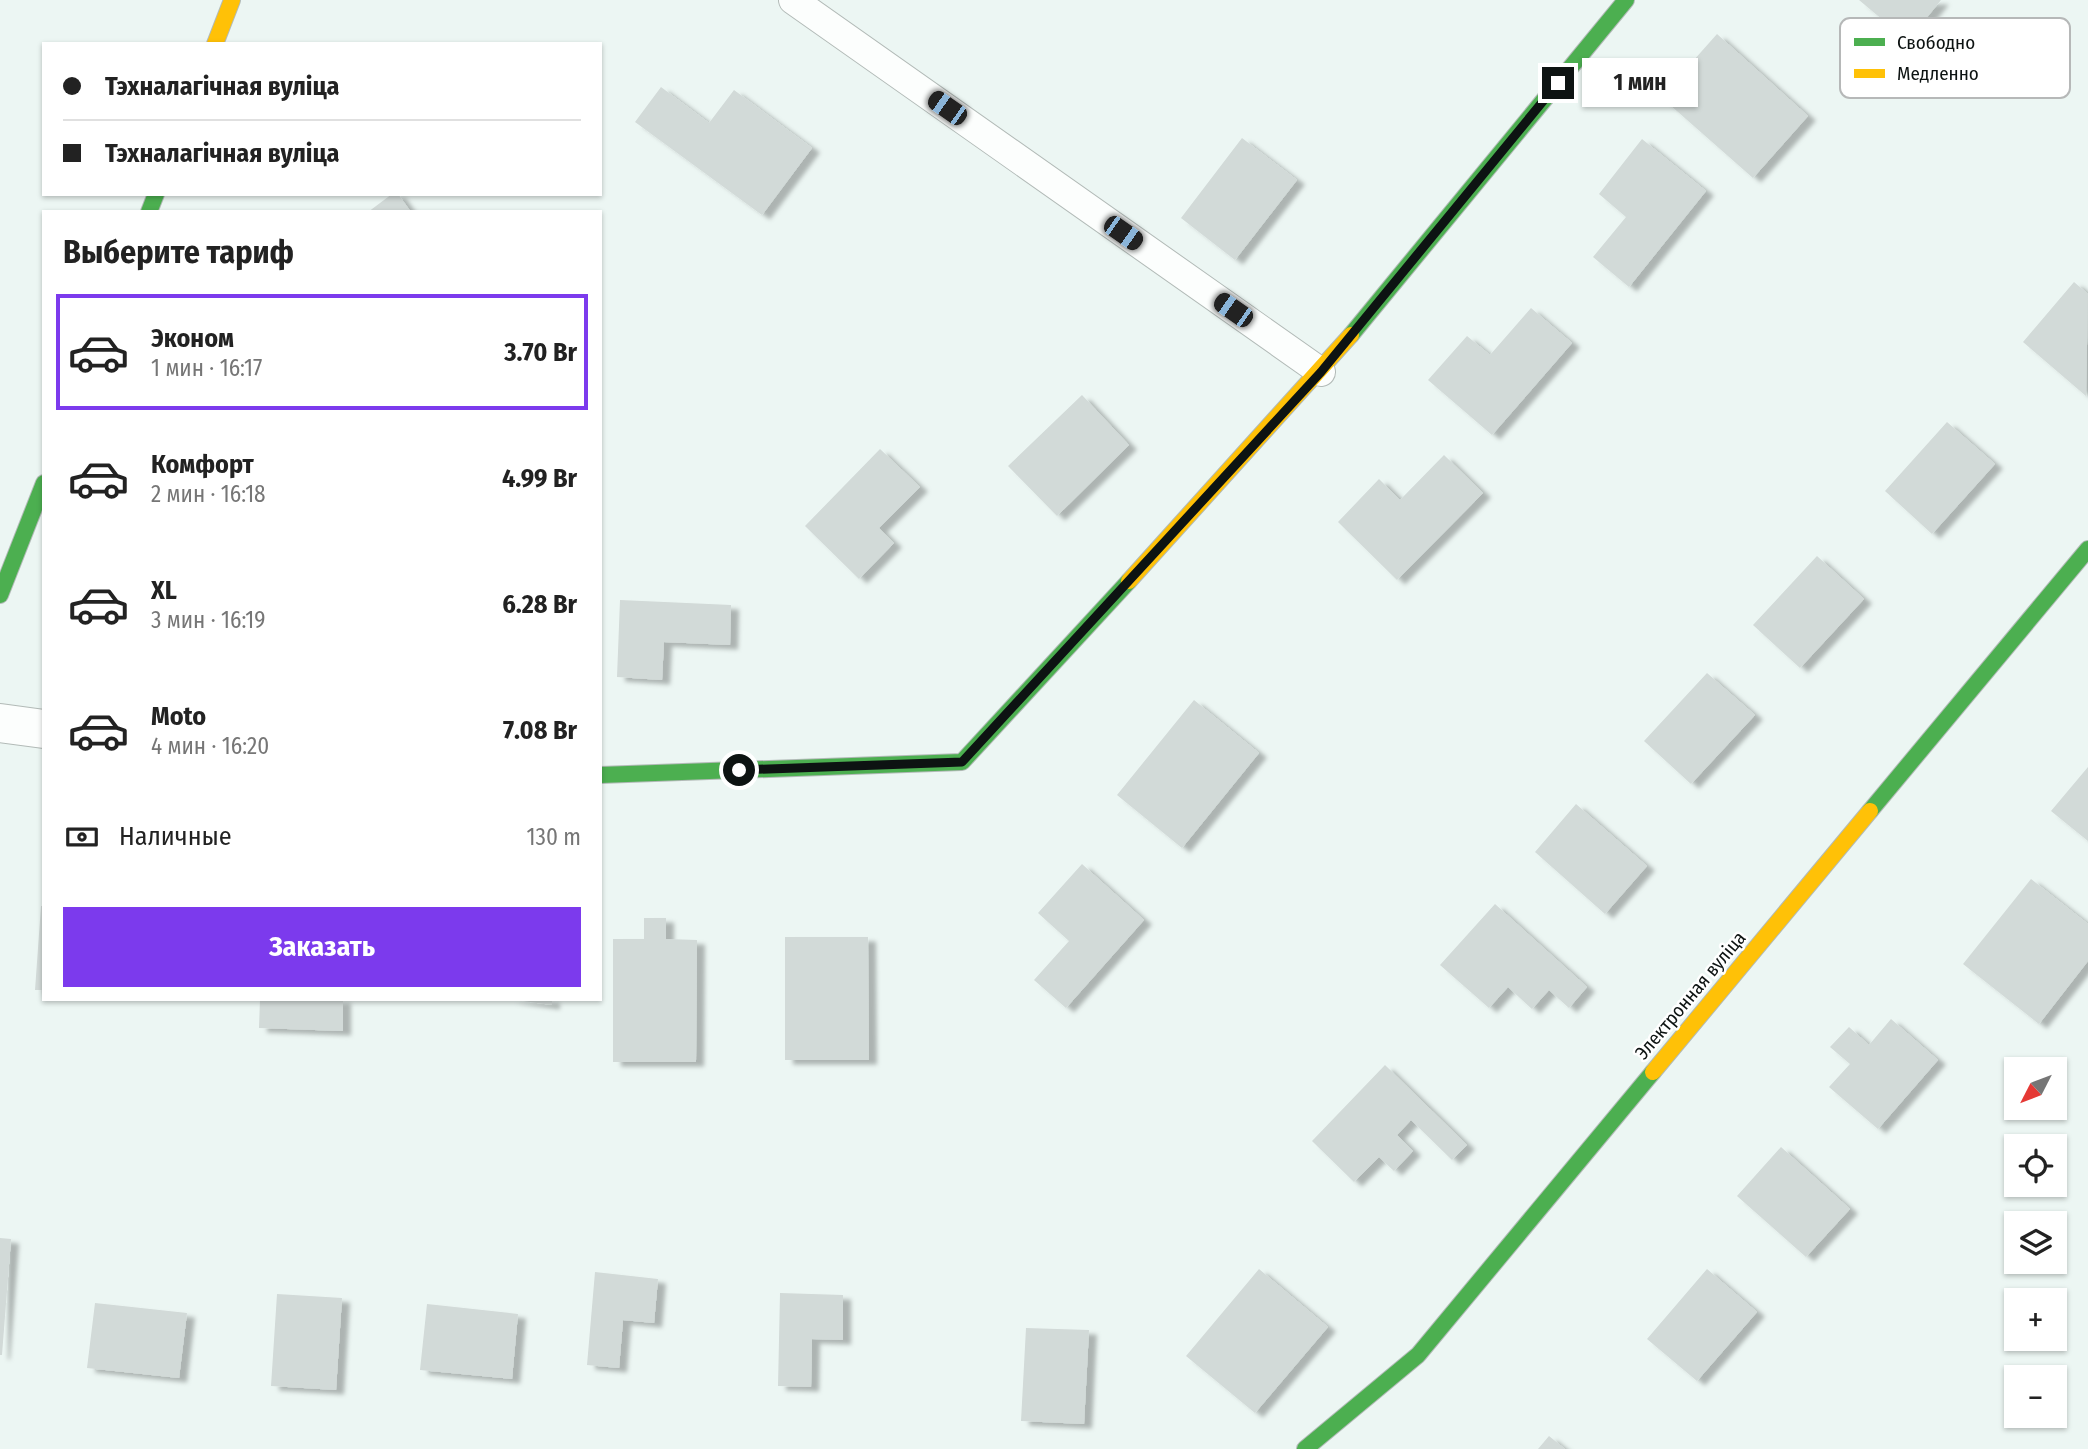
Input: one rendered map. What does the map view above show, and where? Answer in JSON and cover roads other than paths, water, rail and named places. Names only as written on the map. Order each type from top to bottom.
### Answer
[{"type":"street","points":[[216,42],[232,0]]},
{"type":"street","points":[[602,775],[962,762],[1321,372],[1626,0]]},
{"type":"street","points":[[0,595],[42,488]]},
{"type":"street","name":"Электронная вуліца","points":[[1305,1449],[1418,1356],[2088,549]]},
{"type":"street","points":[[0,723],[42,729]]},
{"type":"lane","points":[[793,0],[1321,372]]}]
